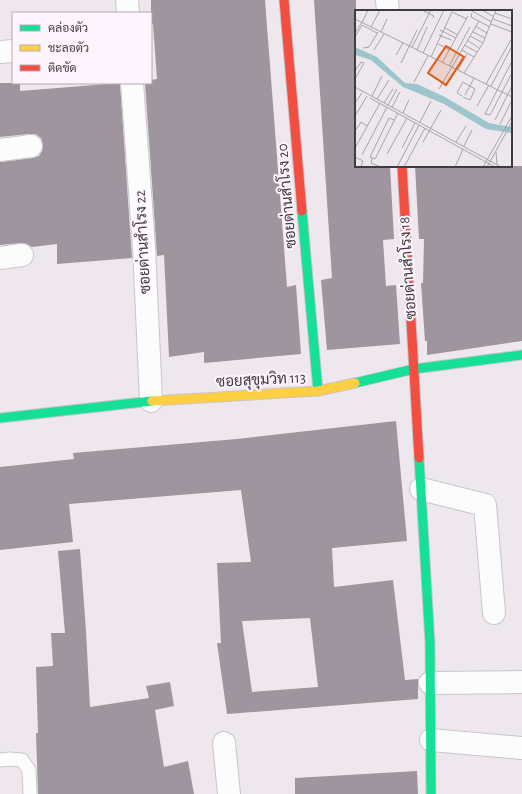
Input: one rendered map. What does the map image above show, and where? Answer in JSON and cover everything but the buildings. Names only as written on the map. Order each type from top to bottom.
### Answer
[{"type":"street","points":[[127,0],[128,12]]},
{"type":"street","name":"ซอยด่านสำโรง 20","points":[[284,0],[318,390]]},
{"type":"street","points":[[387,0],[388,10]]},
{"type":"street","points":[[0,52],[12,51]]},
{"type":"street","name":"ซอยด่านสำโรง 22","points":[[132,84],[144,247],[151,401]]},
{"type":"street","points":[[0,150],[31,146]]},
{"type":"street","name":"ซอยด่านสำโรง 18","points":[[402,167],[430,643],[431,794]]},
{"type":"street","points":[[0,258],[22,255]]},
{"type":"street","name":"ซอยสุขุมวิท 113","points":[[0,418],[151,401],[318,390],[414,369],[522,355]]},
{"type":"street","points":[[421,489],[484,504],[494,613]]},
{"type":"street","points":[[430,683],[522,682]]},
{"type":"street","points":[[431,740],[522,748]]},
{"type":"street","points":[[224,743],[230,794]]},
{"type":"lane","points":[[0,760],[22,760],[29,770],[30,794]]},
{"type":"traffic: fast","points":[[302,211],[318,391]]},
{"type":"traffic: fast","points":[[355,383],[414,369],[522,355]]},
{"type":"traffic: fast","points":[[0,418],[152,401]]},
{"type":"traffic: fast","points":[[419,458],[430,643],[431,794]]},
{"type":"traffic: slow","points":[[152,401],[318,391],[355,383]]},
{"type":"traffic: jam","points":[[284,0],[302,211]]},
{"type":"traffic: jam","points":[[402,167],[419,458]]}]
